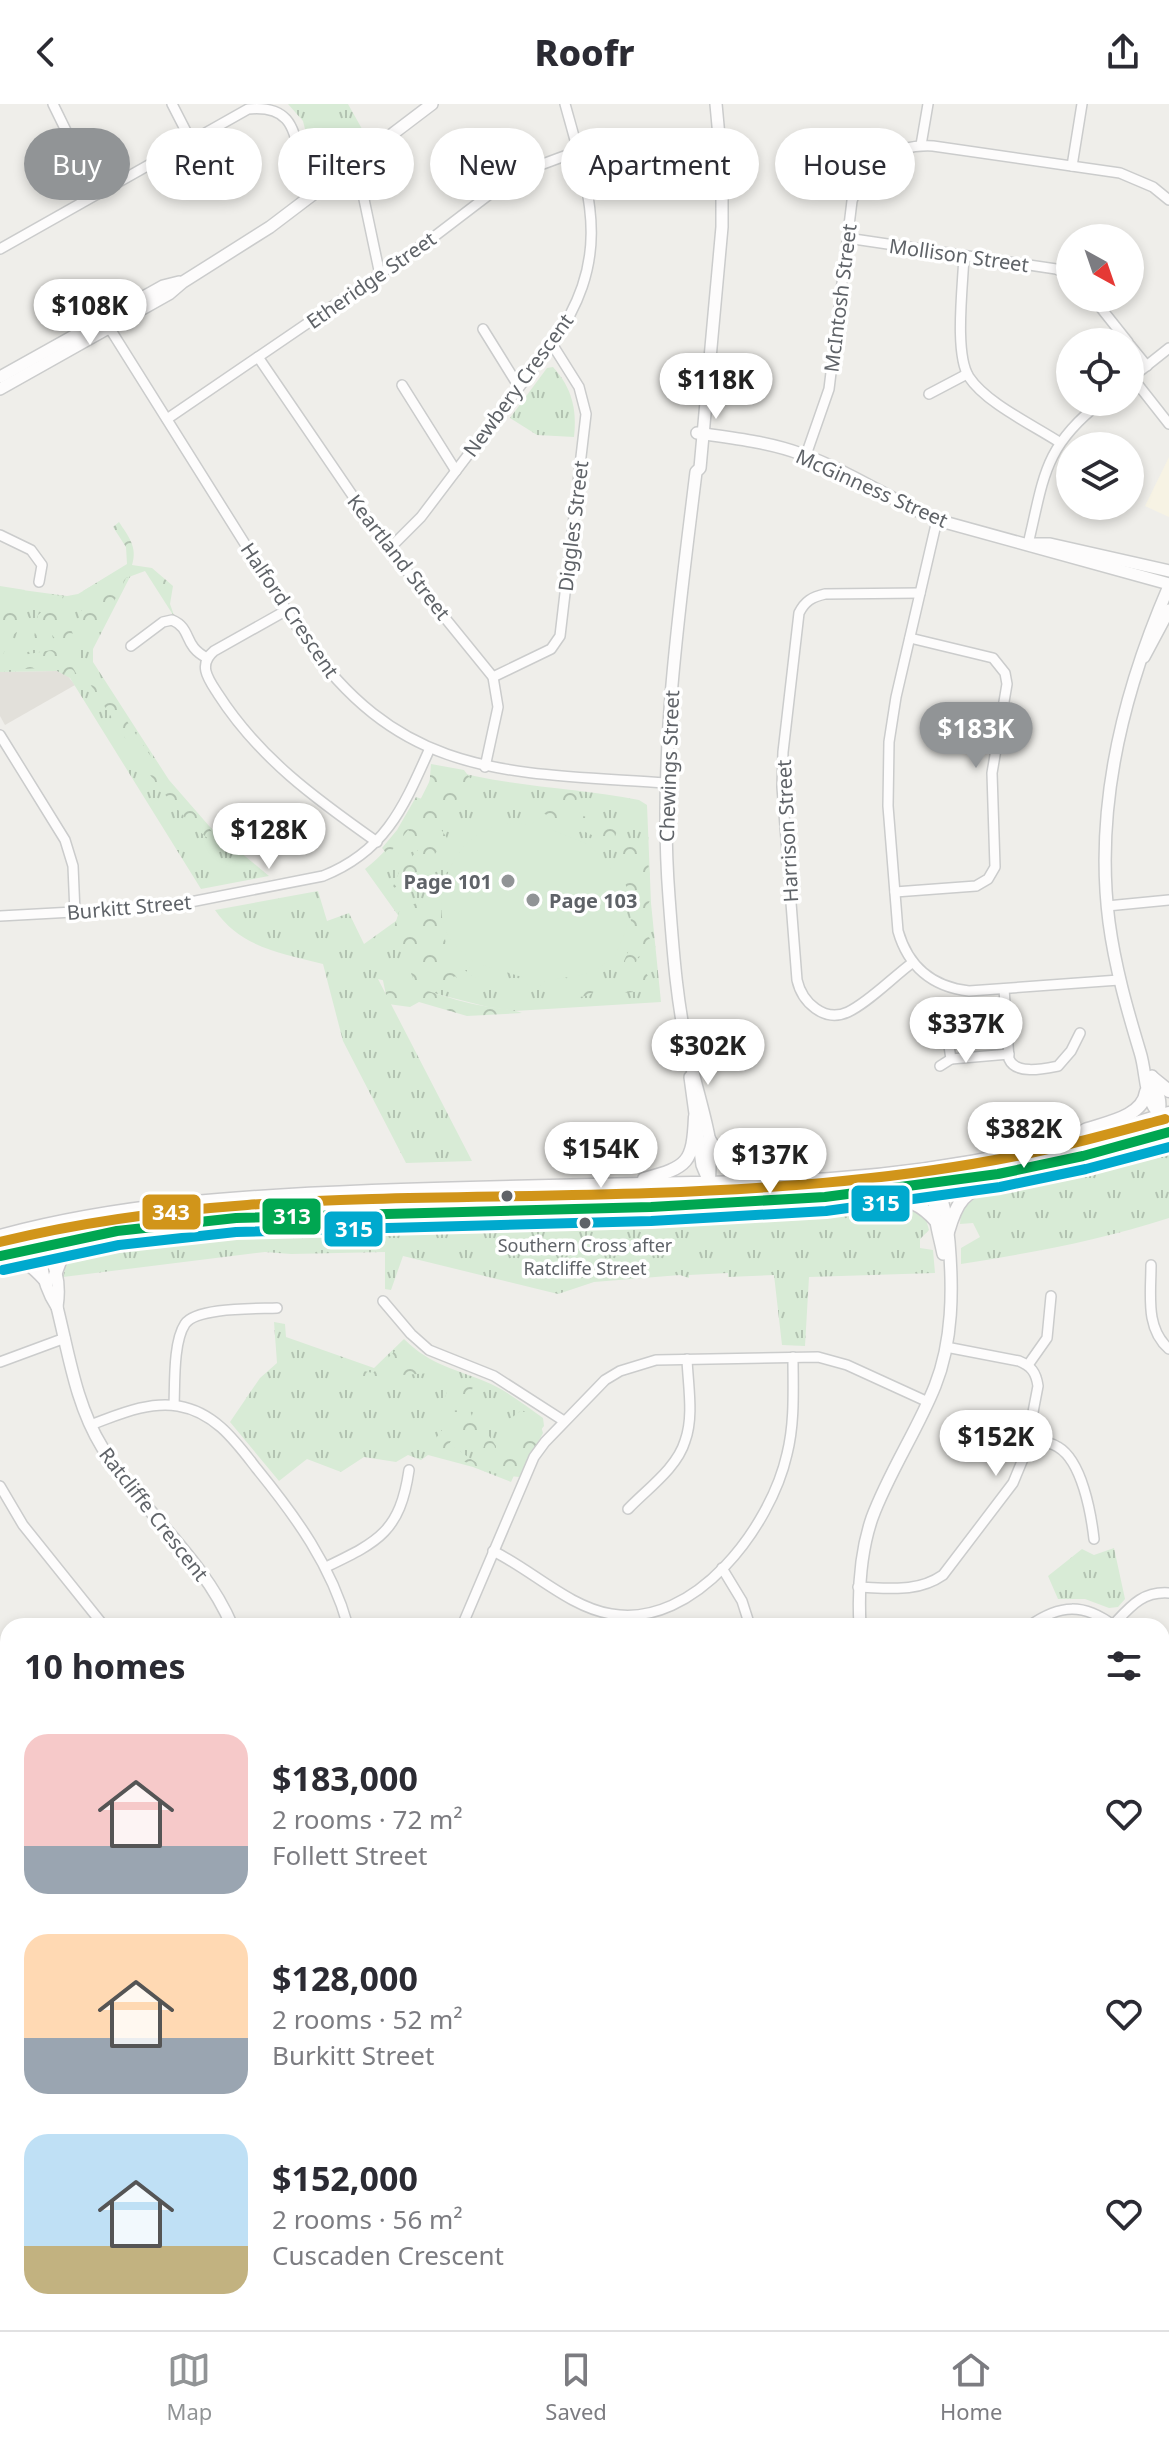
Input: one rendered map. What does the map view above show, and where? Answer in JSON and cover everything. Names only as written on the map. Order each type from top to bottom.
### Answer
[{"type":"main road","points":[[1153,1078],[1169,1091]]},
{"type":"main road","points":[[1066,1142],[1078,1132],[1136,1110],[1144,1103],[1146,1092]]},
{"type":"main road","points":[[622,1186],[681,1168],[689,1159],[694,1145],[695,1117]]},
{"type":"main road","points":[[5,1234],[172,1204],[262,1195],[808,1181],[877,1175],[1051,1146],[1166,1117]]},
{"type":"main road","points":[[0,1259],[42,1244],[82,1237],[198,1220],[263,1215],[494,1211],[851,1196],[937,1186],[1045,1166],[1169,1132]]},
{"type":"main road","points":[[709,1139],[720,1159],[739,1172],[808,1181]]},
{"type":"main road","points":[[943,1235],[957,1204],[965,1195],[991,1182],[1045,1166]]},
{"type":"main road","points":[[851,1196],[859,1203],[898,1199],[912,1202],[928,1212],[943,1235]]},
{"type":"main road","points":[[0,1259],[30,1263],[51,1279],[62,1256],[82,1237]]},
{"type":"street","points":[[53,104],[65,128]]},
{"type":"street","points":[[172,104],[184,128]]},
{"type":"street","points":[[400,128],[432,104]]},
{"type":"street","name":"Newbery Crescent","points":[[565,104],[572,128]]},
{"type":"street","name":"Chewings Street","points":[[710,1203],[712,1173],[709,1139],[678,992],[668,895],[666,783],[671,684],[696,472],[700,468],[699,411],[705,394],[722,227],[722,169],[716,104]]},
{"type":"street","points":[[921,145],[928,104]]},
{"type":"street","points":[[1072,166],[1082,104]]},
{"type":"street","points":[[214,128],[248,109],[265,105],[279,111],[294,128]]},
{"type":"street","name":"McIntosh Street","points":[[806,455],[829,389],[852,201],[866,172],[890,153],[921,145],[1120,173],[1137,179],[1169,200]]},
{"type":"street","name":"Etheridge Street","points":[[167,419],[380,275],[516,174],[561,157]]},
{"type":"street","points":[[1,244],[85,200]]},
{"type":"street","points":[[0,377],[169,294],[305,200]]},
{"type":"street","points":[[364,200],[380,275]]},
{"type":"street","name":"Newbery Crescent","points":[[389,549],[421,517],[570,318],[580,296],[592,247],[589,200]]},
{"type":"street","name":"Mollison Street","points":[[847,238],[1056,269]]},
{"type":"street","points":[[964,255],[961,347],[967,374],[986,395],[1056,440]]},
{"type":"street","points":[[1104,312],[1117,328]]},
{"type":"street","points":[[0,389],[107,323]]},
{"type":"street","name":"Halford Crescent","points":[[107,323],[320,661],[349,693],[382,721],[430,748],[485,767],[666,783]]},
{"type":"street","points":[[483,329],[519,387]]},
{"type":"street","name":"Diggles Street","points":[[493,677],[551,649],[560,636],[586,414],[579,387],[552,344]]},
{"type":"street","points":[[1144,368],[1169,348]]},
{"type":"street","name":"Keartland Street","points":[[258,357],[389,549],[493,677]]},
{"type":"street","points":[[1144,362],[1147,366]]},
{"type":"street","points":[[929,394],[967,374]]},
{"type":"street","points":[[402,385],[456,471]]},
{"type":"street","points":[[1144,394],[1169,424]]},
{"type":"street","points":[[1067,432],[1084,416]]},
{"type":"street","name":"McGinness Street","points":[[700,437],[752,448],[762,445],[806,455],[937,520],[1169,585]]},
{"type":"street","points":[[1028,544],[1047,467],[1056,448]]},
{"type":"street","points":[[937,520],[889,742],[888,806],[898,931],[912,963],[935,982],[955,990],[1119,980]]},
{"type":"street","points":[[0,535],[36,555],[42,565],[39,582]]},
{"type":"street","name":"McGinness Street","points":[[1028,544],[1050,544],[1169,571]]},
{"type":"street","points":[[1166,1117],[1146,1092],[1142,1058],[1119,980],[1107,906],[1105,847],[1110,779],[1122,718],[1145,641],[1169,585]]},
{"type":"street","name":"Harrison Street","points":[[912,963],[852,1010],[839,1015],[814,1008],[800,991],[783,805],[783,752],[799,613],[804,605],[815,596],[825,594],[920,593]]},
{"type":"street","points":[[287,610],[214,651],[207,658],[207,677],[247,734],[270,759],[309,794],[377,842]]},
{"type":"street","points":[[1141,661],[1169,610]]},
{"type":"street","points":[[131,646],[163,622],[172,620],[183,626],[193,651],[207,658]]},
{"type":"street","points":[[895,892],[976,886],[994,872],[997,857],[992,773],[1007,684],[1005,673],[993,658],[910,638]]},
{"type":"street","points":[[485,767],[498,707],[493,677]]},
{"type":"street","points":[[0,735],[65,840],[73,866],[75,913]]},
{"type":"street","name":"Burkitt Street","points":[[0,916],[165,907],[323,876],[345,867],[377,842],[403,808],[430,748]]},
{"type":"street","points":[[1107,906],[1169,900]]},
{"type":"street","points":[[1004,989],[1010,1064],[1019,1070],[1058,1066],[1071,1051],[1080,1033]]},
{"type":"street","points":[[949,1046],[951,1059]]},
{"type":"street","points":[[940,1066],[951,1059],[1009,1054]]},
{"type":"street","points":[[1142,1058],[1153,1078],[1166,1117]]},
{"type":"street","name":"Chewings Street","points":[[690,1060],[695,1117],[704,1173],[709,1182]]},
{"type":"street","points":[[1139,1141],[1166,1117]]},
{"type":"street","points":[[860,1618],[858,1587],[872,1519],[928,1402],[946,1347],[950,1321],[948,1269],[933,1198],[937,1186],[949,1170],[963,1163]]},
{"type":"street","points":[[877,1175],[892,1179],[925,1176],[937,1186]]},
{"type":"street","points":[[5,1234],[33,1237],[42,1244],[56,1227],[78,1219]]},
{"type":"street","name":"Ratcliffe Crescent","points":[[42,1244],[41,1257],[51,1279],[76,1388],[90,1425],[113,1465],[215,1593],[228,1618]]},
{"type":"street","points":[[1151,1265],[1153,1327],[1169,1349]]},
{"type":"street","points":[[1028,1365],[1047,1338],[1051,1296]]},
{"type":"street","points":[[383,1301],[429,1350],[494,1376],[564,1421]]},
{"type":"street","points":[[174,1405],[177,1351],[183,1325],[191,1317],[203,1313],[277,1308]]},
{"type":"street","points":[[0,1362],[65,1338]]},
{"type":"street","points":[[858,1587],[910,1589],[931,1583],[943,1575],[1013,1483],[1020,1469],[1038,1386],[1037,1376],[1028,1365],[1019,1361],[946,1347]]},
{"type":"street","points":[[628,1618],[666,1609],[691,1595],[749,1539],[763,1517],[780,1480],[792,1426],[793,1357]]},
{"type":"street","points":[[465,1618],[534,1457],[591,1392],[620,1371],[656,1360],[818,1357],[847,1365],[928,1402]]},
{"type":"street","points":[[628,1509],[672,1463],[686,1441],[689,1420],[687,1359]]},
{"type":"street","points":[[90,1425],[149,1406],[174,1405],[209,1417],[232,1438],[293,1513],[326,1567],[345,1618]]},
{"type":"street","points":[[1028,1439],[1060,1448],[1073,1461],[1090,1508],[1094,1539]]},
{"type":"street","points":[[326,1567],[360,1551],[382,1536],[405,1498],[409,1470]]},
{"type":"street","points":[[0,1486],[23,1525],[98,1618]]},
{"type":"street","points":[[493,1551],[529,1570],[579,1604],[610,1618]]},
{"type":"street","points":[[722,1568],[742,1601],[747,1618]]},
{"type":"street","points":[[1121,1618],[1146,1595],[1169,1593]]},
{"type":"street","points":[[1041,1618],[1067,1609],[1088,1611],[1100,1618]]},
{"type":"shaded area","points":[[1169,457],[1169,517],[1145,506]]},
{"type":"shaded area","points":[[57,671],[67,675],[75,685],[5,725],[0,716],[0,672]]},
{"type":"green space","points":[[288,104],[348,104],[362,128],[305,128],[303,121]]},
{"type":"green space","points":[[553,367],[572,399],[574,437],[537,435],[510,418],[547,368]]},
{"type":"green space","points":[[119,522],[133,547],[132,565],[152,568],[173,586],[170,604],[175,618],[145,571],[126,578],[91,646],[82,640],[84,625],[78,612],[86,608],[97,593],[82,600],[83,591],[127,564],[126,547],[113,527]]},
{"type":"green space","points":[[127,565],[132,573],[93,649],[93,662],[169,780],[210,827],[269,876],[201,889],[70,678],[57,671],[0,672],[0,587],[67,596],[78,594]]},
{"type":"green space","points":[[0,586],[25,590],[16,603],[31,620],[13,635],[0,660]]},
{"type":"green space","points":[[48,594],[63,596],[56,615],[68,618],[81,662],[71,657],[52,635],[37,647],[33,643],[38,615],[44,610]]},
{"type":"green space","points":[[52,650],[70,664],[79,683],[55,669],[12,669],[23,655]]},
{"type":"green space","points":[[92,665],[156,763],[222,848],[183,815],[147,771],[86,678]]},
{"type":"green space","points":[[431,764],[464,770],[482,794],[470,802],[457,799],[451,807],[445,808],[436,822],[447,838],[423,867],[392,889],[400,870],[424,843],[408,830],[388,855],[382,848],[397,830],[416,797],[422,799],[429,789]]},
{"type":"green space","points":[[439,767],[489,779],[639,800],[647,805],[651,903],[661,1002],[515,1011],[378,979],[472,1161],[406,1163],[343,1041],[323,964],[250,941],[225,923],[215,910],[318,891],[327,921],[349,913],[364,944],[400,918],[365,869],[398,836],[435,769]]},
{"type":"green space","points":[[553,789],[579,791],[573,812],[618,829],[612,844],[538,811]]},
{"type":"green space","name":"Page 103","points":[[543,816],[553,830],[588,844],[607,862],[624,890],[627,928],[615,956],[592,973],[546,981],[532,991],[522,977],[483,965],[478,978],[467,974],[473,960],[459,949],[448,934],[442,918],[442,900],[436,891],[445,885],[456,857],[475,837],[501,825],[530,825]]},
{"type":"green space","points":[[649,837],[646,850],[650,875],[639,889],[650,900],[645,925],[656,947],[638,957],[631,975],[645,972],[659,990],[622,993],[624,961],[633,941],[628,892],[617,858],[623,842]]},
{"type":"green space","points":[[422,900],[439,908],[446,944],[457,964],[479,981],[481,992],[467,989],[455,976],[447,985],[432,979],[428,991],[522,1013],[467,1016],[419,1002],[410,1007],[388,1004],[382,976],[406,981],[413,978],[394,927],[399,912]]},
{"type":"green space","points":[[585,980],[597,989],[590,995],[570,999],[572,987]]},
{"type":"green space","points":[[1169,1142],[1169,1218],[1066,1245],[961,1264],[961,1248],[980,1237],[973,1223],[960,1224],[961,1211],[977,1196]]},
{"type":"green space","points":[[904,1203],[925,1216],[929,1230],[920,1239],[920,1248],[933,1250],[935,1273],[809,1277],[805,1346],[782,1345],[774,1275],[728,1277],[728,1273],[594,1282],[558,1294],[403,1256],[391,1290],[385,1289],[385,1252],[265,1252],[63,1277],[68,1255],[90,1244],[211,1228],[449,1217],[449,1220],[473,1219],[477,1223],[489,1223],[511,1230],[520,1226],[524,1219],[769,1212]]},
{"type":"green space","points":[[274,1322],[285,1324],[286,1337],[374,1368],[404,1339],[434,1361],[505,1391],[543,1418],[544,1426],[526,1449],[511,1482],[473,1467],[428,1455],[421,1460],[408,1455],[396,1462],[364,1457],[341,1472],[307,1459],[279,1481],[230,1422],[260,1378],[277,1363]]},
{"type":"green space","points":[[403,1343],[433,1369],[431,1373],[389,1376],[372,1385],[351,1378],[359,1370],[373,1373]]},
{"type":"green space","points":[[438,1378],[473,1386],[470,1398],[442,1405],[448,1389],[436,1384]]},
{"type":"green space","points":[[468,1407],[472,1416],[485,1416],[487,1433],[496,1446],[494,1465],[479,1462],[485,1442],[473,1430],[452,1439],[449,1444],[477,1463],[496,1469],[503,1463],[501,1436],[519,1441],[525,1434],[511,1418],[522,1410],[539,1420],[543,1433],[519,1477],[500,1475],[441,1453],[443,1446],[431,1445],[442,1430],[437,1422],[446,1413]]},
{"type":"green space","points":[[1114,1548],[1125,1599],[1118,1607],[1109,1608],[1085,1599],[1058,1599],[1048,1576],[1082,1549],[1094,1555]]},
{"type":"transit line","name":"343","points":[[0,1242],[80,1225],[243,1205],[694,1191],[866,1179],[1016,1156],[1165,1119]]},
{"type":"transit line","name":"313","points":[[0,1256],[117,1231],[236,1218],[651,1207],[825,1197],[998,1174],[1083,1156],[1169,1132]]},
{"type":"transit line","name":"315","points":[[3,1270],[119,1245],[236,1232],[651,1221],[826,1211],[1000,1187],[1169,1147]]},
{"type":"place","name":"Page 101","points":[[508,881]]},
{"type":"place","name":"Page 103","points":[[533,900]]},
{"type":"place","name":"Southern Cross after Ratcliffe Street","points":[[585,1223]]}]
